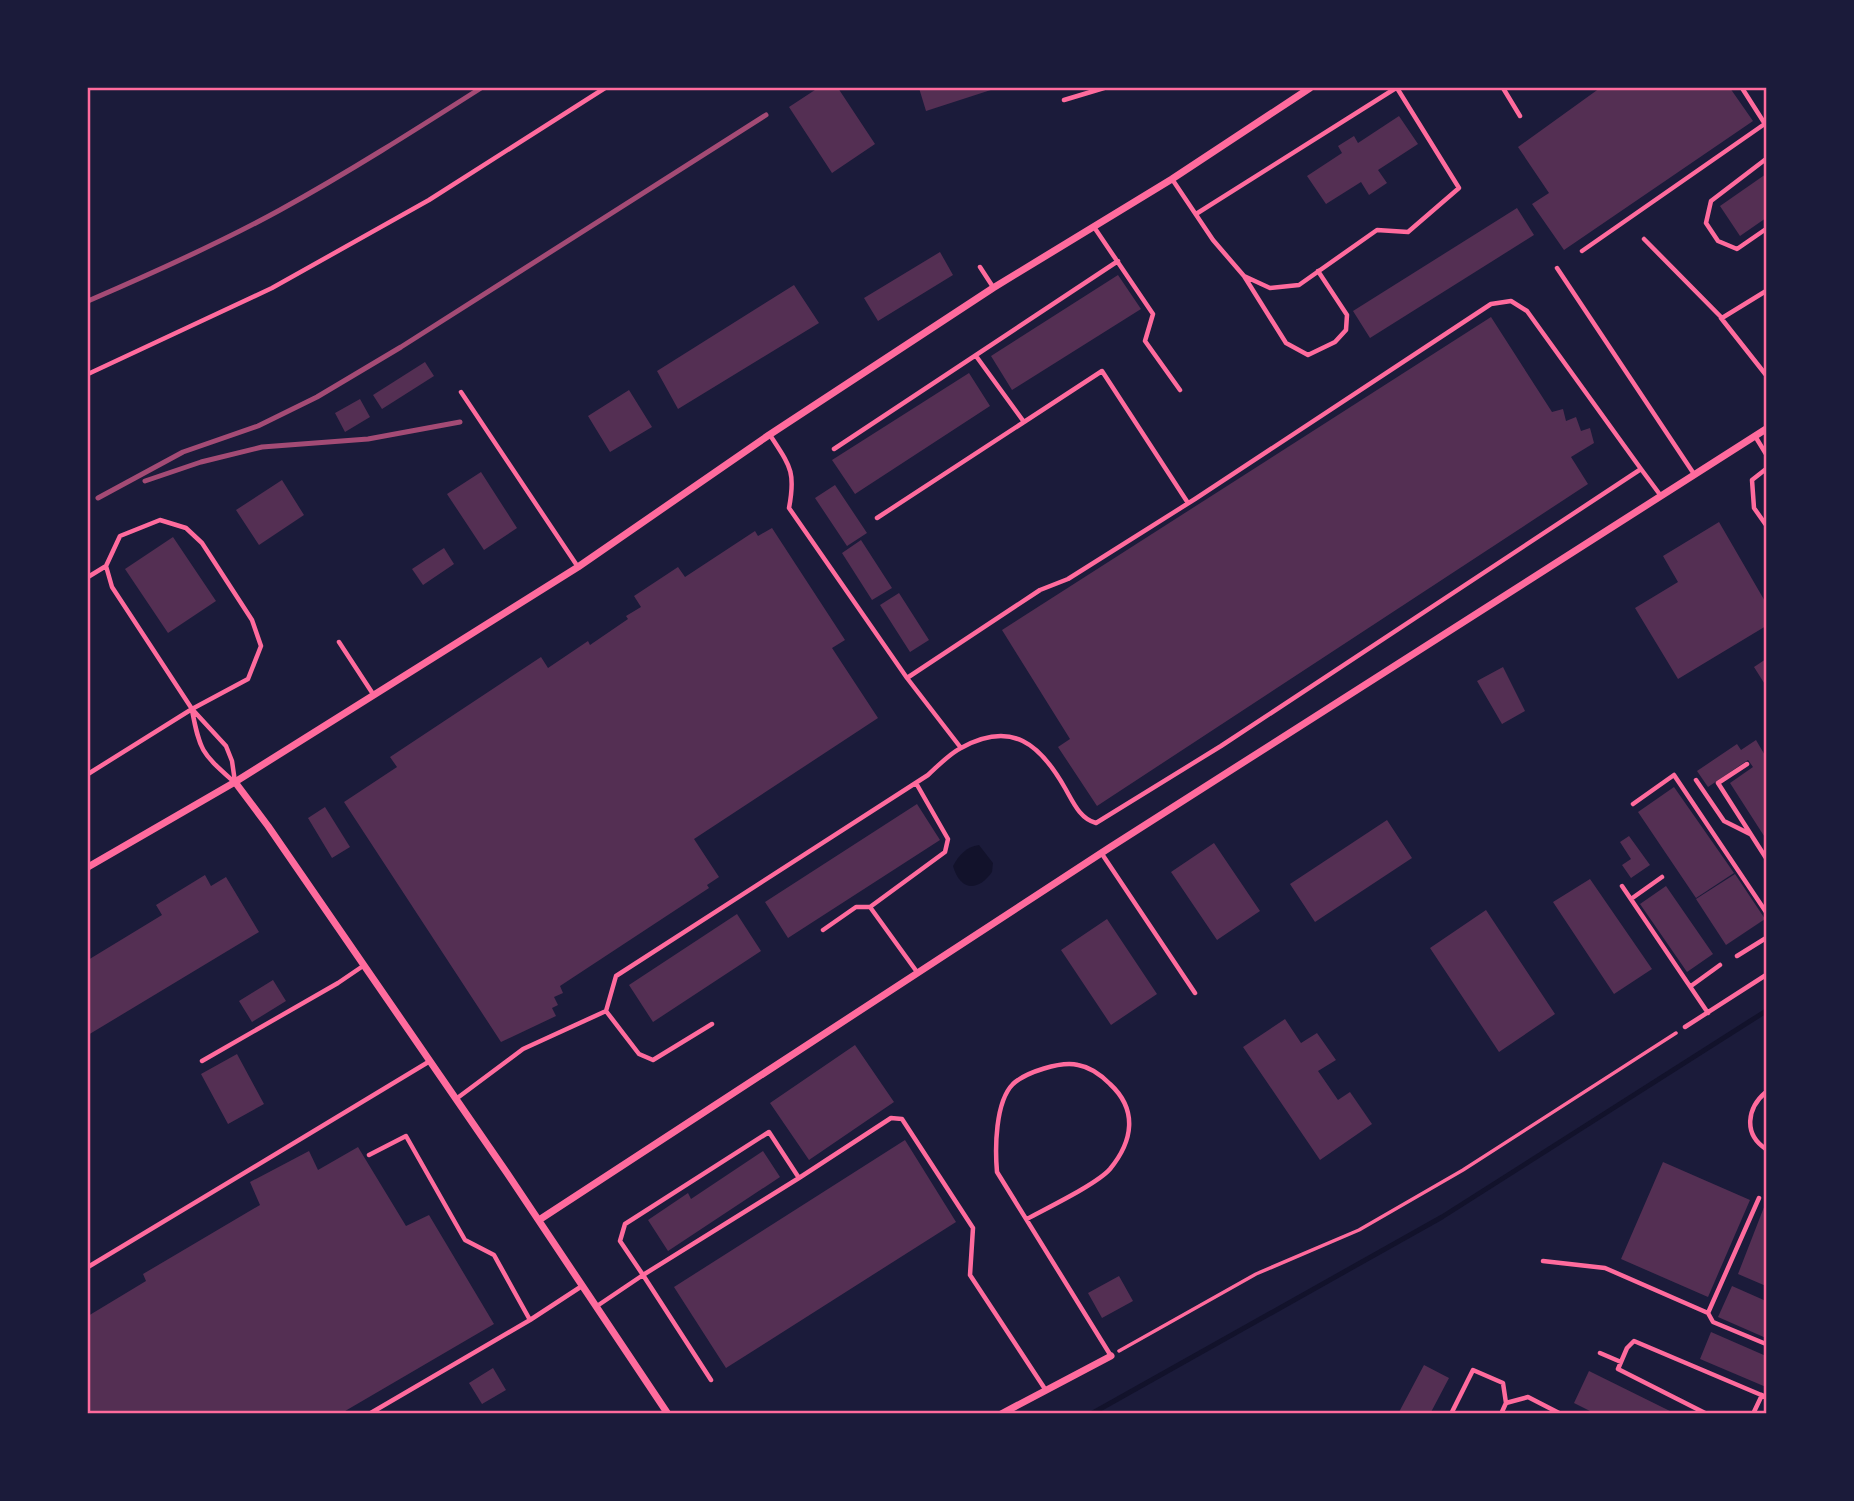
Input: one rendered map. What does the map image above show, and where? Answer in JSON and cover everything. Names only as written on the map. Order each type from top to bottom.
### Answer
[{"type":"street","points":[[88,867],[235,782],[578,568],[769,435],[993,288],[1172,179],[1310,88]]},
{"type":"street","points":[[539,1220],[1101,853],[1766,429]]},
{"type":"street","points":[[235,782],[430,1061],[668,1413]]},
{"type":"street","points":[[1001,1413],[1111,1356]]},
{"type":"lane","points":[[88,374],[272,288],[429,200],[605,88]]},
{"type":"lane","points":[[1064,100],[1104,88]]},
{"type":"lane","points":[[1196,214],[1396,88],[1459,188],[1408,232],[1377,230],[1299,285],[1270,288],[1244,276]]},
{"type":"lane","points":[[1503,88],[1520,116]]},
{"type":"lane","points":[[1582,251],[1766,124],[1742,88]]},
{"type":"lane","points":[[1766,159],[1710,201],[1706,223],[1718,241],[1737,249],[1766,229]]},
{"type":"lane","points":[[1172,179],[1213,240],[1244,276],[1286,343],[1308,355],[1335,342],[1346,330],[1347,315],[1318,271]]},
{"type":"lane","points":[[1094,226],[1153,313],[1145,341],[1180,390]]},
{"type":"lane","points":[[1644,239],[1722,318],[1766,291]]},
{"type":"lane","points":[[834,449],[1118,261]]},
{"type":"lane","points":[[980,267],[993,288]]},
{"type":"lane","points":[[1557,268],[1694,474]]},
{"type":"lane","points":[[907,678],[1040,590],[1068,579],[1188,503],[1491,304],[1511,301],[1527,311],[1661,496]]},
{"type":"lane","points":[[1718,314],[1766,375]]},
{"type":"lane","points":[[976,356],[1024,422]]},
{"type":"lane","points":[[877,518],[1102,371],[1188,503]]},
{"type":"lane","points":[[461,392],[578,568]]},
{"type":"lane","points":[[769,435],[789,464],[794,482],[789,508],[907,678],[961,748]]},
{"type":"lane","points":[[1755,436],[1766,454]]},
{"type":"lane","points":[[456,1099],[523,1049],[606,1011],[616,976],[915,783],[961,748],[1001,734],[1019,739],[1052,764],[1077,809],[1087,820],[1097,823],[1221,746],[1642,469]]},
{"type":"lane","points":[[1766,469],[1752,480],[1754,508],[1766,525]]},
{"type":"lane","points":[[88,577],[106,566],[120,536],[160,520],[186,528],[202,543],[252,620],[261,646],[248,679],[192,709],[88,774]]},
{"type":"lane","points":[[106,566],[112,587],[192,709],[226,746],[232,761],[235,782]]},
{"type":"lane","points":[[339,642],[374,695]]},
{"type":"lane","points":[[192,709],[198,742],[204,752],[235,782]]},
{"type":"lane","points":[[1747,764],[1718,783],[1766,859]]},
{"type":"lane","points":[[1633,804],[1674,775],[1766,912]]},
{"type":"lane","points":[[1696,780],[1724,821],[1751,834]]},
{"type":"lane","points":[[823,930],[856,907],[870,907],[945,852],[948,839],[915,783]]},
{"type":"lane","points":[[1101,853],[1195,993]]},
{"type":"lane","points":[[88,867],[88,873]]},
{"type":"lane","points":[[1631,898],[1662,877]]},
{"type":"lane","points":[[1622,886],[1709,1013]]},
{"type":"lane","points":[[870,907],[917,972]]},
{"type":"lane","points":[[1737,956],[1766,938]]},
{"type":"lane","points":[[1691,986],[1720,965]]},
{"type":"lane","points":[[202,1061],[363,966]]},
{"type":"lane","points":[[1685,1027],[1766,975]]},
{"type":"lane","points":[[606,1011],[639,1054],[653,1060],[712,1024]]},
{"type":"lane","points":[[88,1267],[430,1061]]},
{"type":"lane","points":[[1027,1219],[1103,1176],[1121,1154],[1128,1140],[1130,1112],[1119,1092],[1102,1076],[1078,1064],[1032,1072],[1012,1085],[1000,1110],[995,1143],[997,1172],[1111,1356]]},
{"type":"lane","points":[[1766,1092],[1754,1104],[1750,1119],[1755,1141],[1766,1149]]},
{"type":"lane","points":[[597,1306],[891,1118],[902,1119],[973,1228],[970,1275],[1045,1389]]},
{"type":"lane","points":[[711,1380],[620,1241],[625,1224],[769,1132],[799,1178]]},
{"type":"lane","points":[[369,1155],[406,1136],[465,1240],[494,1255],[530,1320]]},
{"type":"lane","points":[[1708,1313],[1759,1198]]},
{"type":"lane","points":[[1544,1261],[1605,1268],[1708,1313],[1713,1322],[1766,1344]]},
{"type":"lane","points":[[369,1413],[530,1320],[583,1286]]},
{"type":"lane","points":[[1707,1413],[1618,1369],[1633,1341],[1764,1396],[1752,1413]]},
{"type":"lane","points":[[1600,1353],[1621,1362]]},
{"type":"lane","points":[[1451,1413],[1472,1370],[1503,1383],[1506,1403],[1501,1413]]},
{"type":"lane","points":[[1506,1403],[1528,1397],[1561,1413]]},
{"type":"path","points":[[1111,1356],[1256,1274],[1359,1230],[1463,1170],[1685,1027]]},
{"type":"shaded area","points":[[979,845],[993,863],[992,872],[981,883],[970,886],[960,880],[953,866],[963,852]]},
{"type":"building","points":[[818,88],[838,88],[875,144],[832,173],[789,107]]},
{"type":"building","points":[[919,88],[997,88],[926,111]]},
{"type":"building","points":[[1600,88],[1730,88],[1753,121],[1564,250],[1532,204],[1549,193],[1518,147]]},
{"type":"building","points":[[1399,116],[1418,144],[1378,170],[1387,183],[1369,195],[1361,182],[1326,204],[1307,176],[1342,153],[1338,146],[1354,136],[1358,143]]},
{"type":"building","points":[[1766,174],[1766,218],[1740,236],[1720,206]]},
{"type":"building","points":[[1517,208],[1534,235],[1370,338],[1353,311]]},
{"type":"building","points":[[940,252],[953,275],[878,321],[864,298]]},
{"type":"building","points":[[1118,275],[1141,309],[1012,390],[991,356]]},
{"type":"building","points":[[794,285],[819,323],[678,409],[657,371]]},
{"type":"building","points":[[1491,317],[1552,412],[1563,409],[1566,421],[1576,417],[1581,431],[1590,428],[1594,443],[1571,457],[1588,484],[1097,806],[1058,747],[1070,739],[1002,630]]},
{"type":"building","points":[[425,362],[434,376],[382,409],[373,395]]},
{"type":"building","points":[[969,373],[990,406],[855,494],[832,460]]},
{"type":"building","points":[[629,390],[652,427],[610,452],[588,416]]},
{"type":"building","points":[[360,399],[370,417],[345,432],[335,413]]},
{"type":"building","points":[[481,472],[517,528],[484,550],[447,494]]},
{"type":"building","points":[[282,480],[304,515],[259,545],[236,510]]},
{"type":"building","points":[[835,485],[867,533],[847,546],[815,498]]},
{"type":"building","points":[[1719,522],[1766,603],[1766,626],[1678,679],[1635,608],[1678,582],[1663,556]]},
{"type":"building","points":[[772,528],[845,640],[832,648],[878,718],[694,839],[719,877],[707,885],[709,888],[560,986],[563,993],[554,997],[558,1005],[552,1008],[556,1016],[501,1042],[344,802],[397,767],[390,757],[541,657],[548,668],[588,641],[590,645],[628,619],[626,616],[641,607],[634,596],[678,567],[685,577],[755,531],[758,536]]},
{"type":"building","points":[[173,537],[216,601],[168,633],[125,569]]},
{"type":"building","points":[[861,540],[892,588],[872,600],[842,553]]},
{"type":"building","points":[[444,548],[454,564],[423,585],[412,569]]},
{"type":"building","points":[[899,593],[929,640],[910,652],[880,605]]},
{"type":"building","points":[[1766,659],[1766,686],[1754,667]]},
{"type":"building","points":[[1503,667],[1525,711],[1502,724],[1477,681]]},
{"type":"building","points":[[1756,740],[1766,757],[1766,839],[1730,783],[1753,767],[1748,760],[1708,787],[1697,771],[1737,744],[1741,750]]},
{"type":"building","points":[[1674,787],[1734,873],[1696,898],[1638,812]]},
{"type":"building","points":[[917,804],[940,840],[788,938],[765,902]]},
{"type":"building","points":[[325,807],[350,847],[332,858],[308,818]]},
{"type":"building","points":[[1387,820],[1412,858],[1315,922],[1290,884]]},
{"type":"building","points":[[1629,836],[1650,865],[1631,878],[1622,865],[1631,859],[1620,842]]},
{"type":"building","points":[[1214,843],[1260,911],[1217,940],[1171,872]]},
{"type":"building","points":[[1735,874],[1765,919],[1726,945],[1696,899]]},
{"type":"building","points":[[205,875],[211,886],[226,877],[259,932],[88,1035],[88,960],[162,915],[156,905]]},
{"type":"building","points":[[1590,879],[1652,969],[1614,994],[1553,902]]},
{"type":"building","points":[[1666,886],[1713,954],[1687,972],[1640,904]]},
{"type":"building","points":[[1486,910],[1555,1014],[1499,1052],[1430,948]]},
{"type":"building","points":[[737,914],[761,951],[653,1022],[629,985]]},
{"type":"building","points":[[1107,919],[1157,994],[1111,1025],[1061,950]]},
{"type":"building","points":[[273,980],[286,1001],[252,1022],[239,1001]]},
{"type":"building","points":[[1285,1019],[1301,1043],[1317,1033],[1336,1060],[1318,1071],[1338,1100],[1350,1092],[1372,1124],[1320,1160],[1243,1047]]},
{"type":"building","points":[[855,1045],[894,1102],[809,1160],[770,1103]]},
{"type":"building","points":[[237,1054],[264,1104],[228,1124],[201,1074]]},
{"type":"building","points":[[905,1140],[956,1222],[726,1368],[674,1287]]},
{"type":"building","points":[[358,1147],[406,1226],[429,1215],[494,1324],[340,1414],[88,1414],[88,1316],[146,1281],[143,1274],[260,1205],[250,1182],[309,1151],[318,1170]]},
{"type":"building","points":[[763,1151],[780,1177],[668,1251],[648,1220],[688,1193],[691,1199]]},
{"type":"building","points":[[1663,1162],[1750,1200],[1708,1297],[1621,1259]]},
{"type":"building","points":[[1766,1202],[1766,1286],[1738,1274]]},
{"type":"building","points":[[1119,1276],[1133,1301],[1102,1318],[1088,1293]]},
{"type":"building","points":[[1732,1286],[1766,1301],[1766,1338],[1718,1317]]},
{"type":"building","points":[[1711,1332],[1766,1356],[1766,1387],[1700,1359]]},
{"type":"building","points":[[1424,1365],[1449,1378],[1430,1414],[1398,1414]]},
{"type":"building","points":[[493,1368],[506,1390],[482,1404],[469,1383]]},
{"type":"building","points":[[1589,1371],[1676,1414],[1596,1414],[1574,1403]]},
{"type":"waterway","points":[[1091,1414],[1442,1217],[1766,1011]]},
{"type":"railway","points":[[88,301],[185,258],[280,210],[357,166],[481,88]]},
{"type":"railway","points":[[98,498],[183,452],[258,426],[317,397],[401,347],[766,115]]},
{"type":"railway","points":[[145,481],[201,462],[262,447],[368,439],[460,422]]}]
